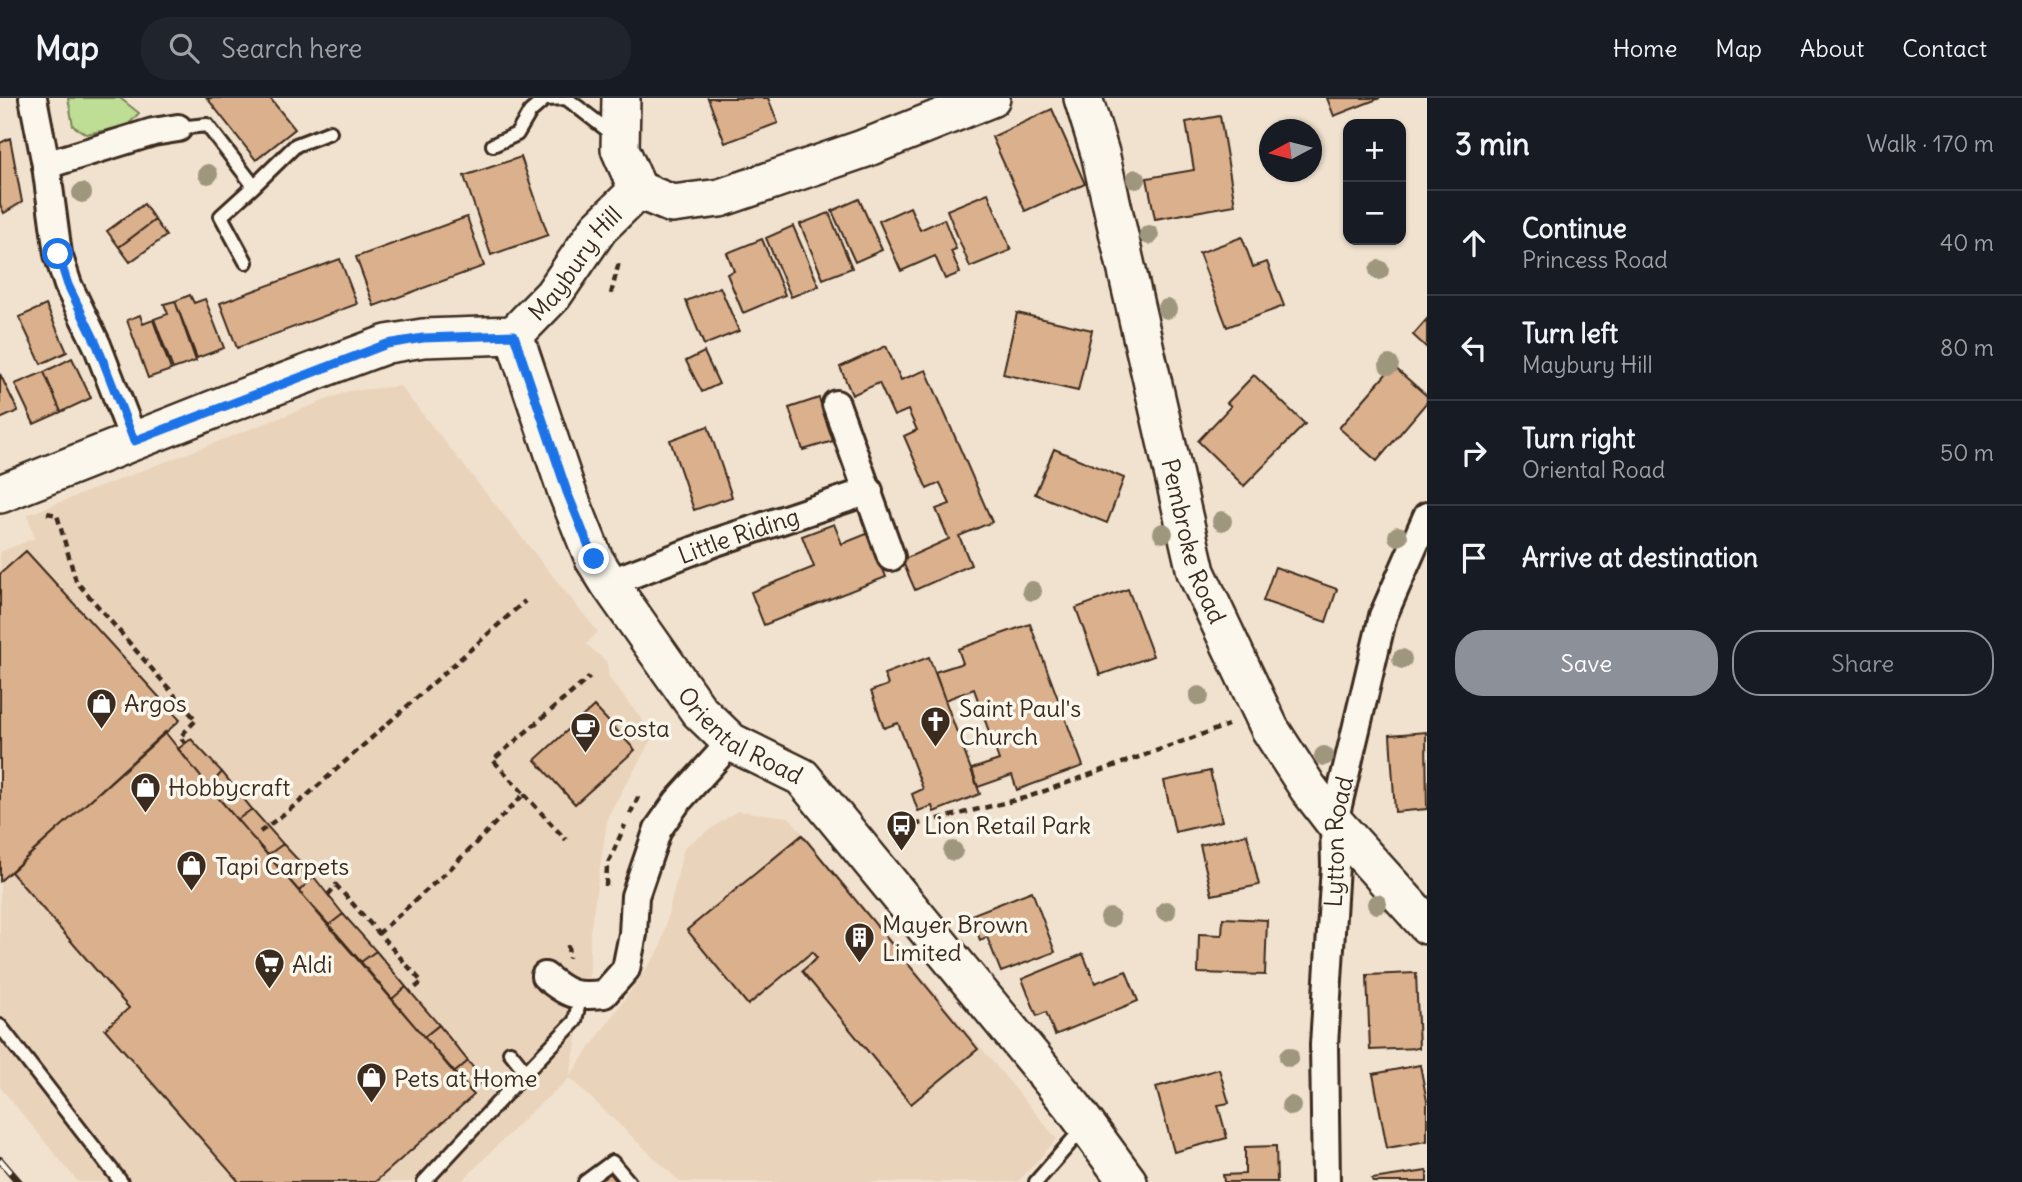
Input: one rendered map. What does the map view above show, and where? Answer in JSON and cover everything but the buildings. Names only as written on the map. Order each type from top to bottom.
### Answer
[{"type":"street","points":[[33,98],[46,165],[58,254],[64,275],[97,345],[134,441]]},
{"type":"street","points":[[621,98],[620,149],[638,190]]},
{"type":"street","name":"Maybury Hill","points":[[13,489],[387,344],[423,338],[514,335],[553,295],[599,228],[638,190],[672,204],[720,198],[863,149],[990,98]]},
{"type":"street","name":"Pembroke Road","points":[[1083,98],[1100,153],[1196,572],[1270,729],[1308,788],[1334,822],[1427,925]]},
{"type":"street","points":[[46,165],[153,132],[178,128]]},
{"type":"street","name":"Oriental Road","points":[[514,335],[579,526],[609,583],[699,711],[731,742],[802,777],[1087,1125],[1128,1182]]},
{"type":"street","points":[[836,404],[891,556]]},
{"type":"street","name":"Little Riding","points":[[609,583],[716,542],[869,491]]},
{"type":"street","name":"Lytton Road","points":[[1326,1182],[1324,1045],[1335,866],[1334,822],[1383,616],[1427,516]]},
{"type":"street","points":[[545,975],[563,992],[580,997],[604,994],[626,969],[633,934],[635,896],[658,829],[677,802],[731,742]]},
{"type":"lane","points":[[494,145],[517,134],[530,112],[545,99],[566,98],[620,141]]},
{"type":"lane","points":[[178,128],[207,125],[254,186]]},
{"type":"lane","points":[[246,262],[221,216],[296,145],[330,132]]},
{"type":"lane","points":[[424,1182],[575,1021],[580,997]]},
{"type":"lane","points":[[0,1026],[121,1182]]},
{"type":"lane","points":[[510,1052],[526,1072]]},
{"type":"lane","points":[[1036,1182],[1087,1125]]},
{"type":"lane","points":[[585,1182],[612,1162],[629,1182]]},
{"type":"path","points":[[13,489],[34,508],[57,515],[76,581],[195,720],[180,737],[186,743]]},
{"type":"path","points":[[260,832],[302,800],[524,601]]},
{"type":"path","points":[[566,840],[493,760],[590,677]]},
{"type":"path","points":[[895,848],[918,824],[1028,797],[1228,725]]},
{"type":"path","points":[[378,934],[452,868],[524,794]]},
{"type":"path","points":[[328,895],[336,885],[422,982],[410,992]]},
{"type":"shaded area","points":[[400,386],[598,632],[586,644],[607,662],[609,678],[654,735],[608,816],[590,932],[590,970],[570,1076],[660,949],[684,847],[737,811],[789,817],[1057,1139],[1018,1182],[680,1182],[570,1078],[528,1115],[461,1182],[78,1182],[0,1087],[0,552],[35,538],[27,515],[349,391]]},
{"type":"green space","points":[[68,98],[120,98],[139,113],[127,126],[86,134],[73,126]]},
{"type":"railway","points":[[0,1160],[19,1182]]},
{"type":"place","name":"Argos","points":[[101,730]]},
{"type":"place","name":"Saint Paul's Church","points":[[936,749]]},
{"type":"place","name":"Costa","points":[[585,755]]},
{"type":"place","name":"Hobbycraft","points":[[145,814]]},
{"type":"place","name":"Lion Retail Park","points":[[901,852]]},
{"type":"place","name":"Tapi Carpets","points":[[192,893]]},
{"type":"place","name":"Mayer Brown Limited","points":[[859,965]]},
{"type":"place","name":"Aldi","points":[[269,991]]},
{"type":"place","name":"Pets at Home","points":[[371,1105]]},
{"type":"route","points":[[58,254],[68,285],[97,345],[134,441],[387,344],[423,338],[514,335],[579,526],[594,559]]}]
